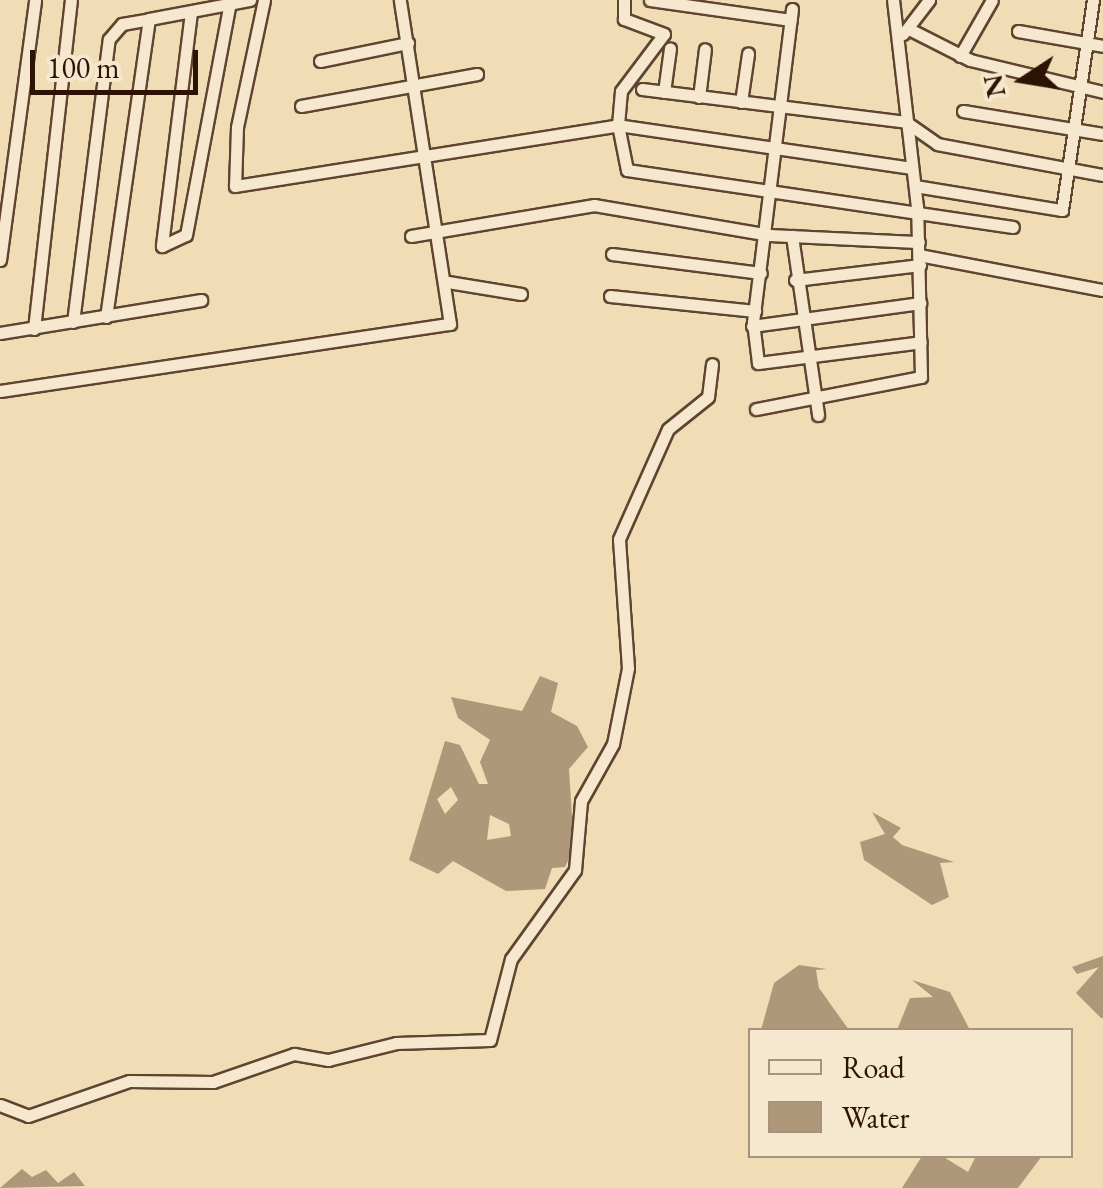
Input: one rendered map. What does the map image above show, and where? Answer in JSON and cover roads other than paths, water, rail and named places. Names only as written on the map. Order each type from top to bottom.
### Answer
[{"type":"street","points":[[0,260],[35,0]]},
{"type":"street","points":[[34,329],[71,0]]},
{"type":"street","points":[[73,322],[109,39],[122,24],[250,0]]},
{"type":"street","points":[[264,0],[232,184],[618,124],[912,168]]},
{"type":"street","points":[[0,391],[443,329],[453,318],[400,0]]},
{"type":"street","points":[[624,0],[624,19],[664,34],[621,91],[618,124],[627,170],[918,207],[1013,227]]},
{"type":"street","points":[[650,0],[792,15],[769,235],[752,326],[760,366],[921,342]]},
{"type":"street","points":[[756,408],[916,383],[921,342],[918,207],[906,122],[905,32],[892,0]]},
{"type":"street","points":[[905,32],[929,0]]},
{"type":"street","points":[[960,56],[992,0]]},
{"type":"street","points":[[915,186],[1062,210],[1087,44],[1098,0]]},
{"type":"street","points":[[191,12],[162,246],[186,235],[230,4]]},
{"type":"street","points":[[106,316],[149,20]]},
{"type":"street","points":[[1018,31],[1103,46]]},
{"type":"street","points":[[905,32],[960,56],[1103,92]]},
{"type":"street","points":[[320,61],[408,43]]},
{"type":"street","points":[[664,92],[670,48]]},
{"type":"street","points":[[699,97],[705,50]]},
{"type":"street","points":[[741,102],[748,54]]},
{"type":"street","points":[[301,106],[477,74]]},
{"type":"street","points":[[642,89],[906,122],[937,144],[1103,175]]},
{"type":"street","points":[[962,110],[1103,134]]},
{"type":"street","points":[[411,236],[594,205],[769,235],[919,254],[1103,290]]},
{"type":"street","points":[[792,236],[795,280],[818,416]]},
{"type":"street","points":[[612,254],[761,273]]},
{"type":"street","points":[[795,280],[919,254]]},
{"type":"street","points":[[448,282],[520,294]]},
{"type":"street","points":[[610,296],[755,312]]},
{"type":"street","points":[[0,333],[201,300]]},
{"type":"street","points":[[752,326],[920,303]]},
{"type":"street","points":[[0,1105],[28,1116],[129,1080],[213,1082],[294,1054],[328,1060],[396,1044],[490,1040],[511,959],[575,870],[580,801],[612,744],[628,668],[619,539],[668,428],[708,397],[712,364]]},
{"type":"water","points":[[540,676],[558,683],[551,712],[577,726],[588,747],[569,769],[574,848],[565,867],[552,868],[545,889],[506,891],[453,861],[438,874],[409,860],[445,741],[460,745],[479,784],[488,784],[480,762],[490,740],[458,718],[451,697],[522,711]],"holes":[[[451,787],[458,800],[445,814],[437,799]],[[490,815],[509,824],[511,836],[487,840]]]},
{"type":"water","points":[[872,812],[901,828],[893,837],[902,845],[954,862],[940,863],[949,897],[932,905],[864,860],[860,842],[885,834]]},
{"type":"water","points":[[1103,956],[1101,1018],[1076,993],[1099,967],[1077,974],[1072,967]]},
{"type":"water","points":[[799,965],[827,969],[816,970],[819,988],[848,1028],[762,1028],[774,983]]},
{"type":"water","points":[[912,980],[950,992],[969,1028],[898,1028],[910,998],[933,997]]},
{"type":"water","points":[[921,1158],[945,1158],[968,1172],[975,1158],[1040,1158],[1018,1188],[902,1188]]},
{"type":"water","points":[[22,1169],[32,1177],[46,1170],[58,1183],[74,1172],[85,1186],[0,1188]]}]
